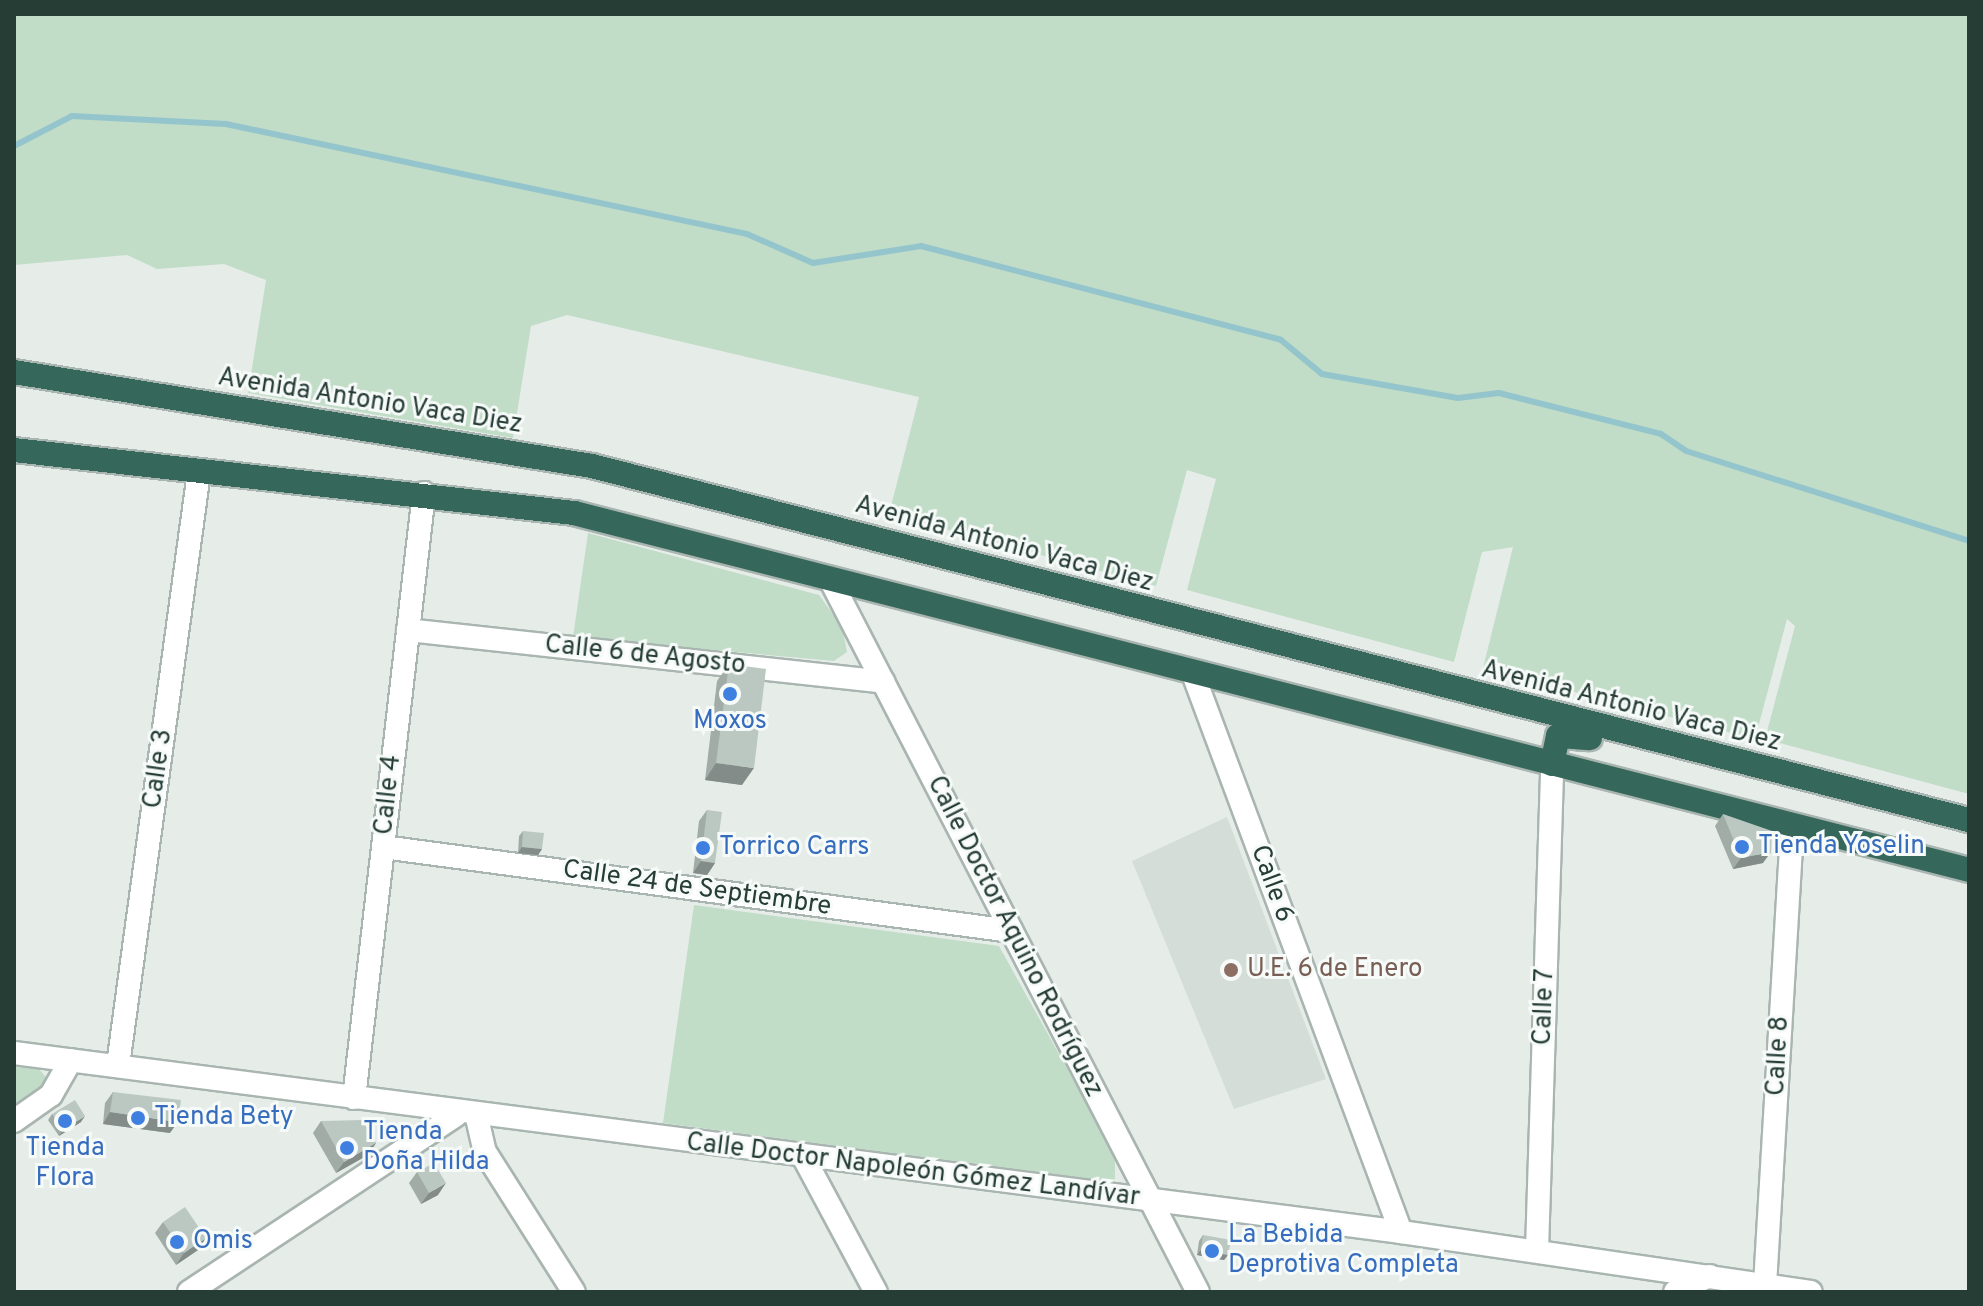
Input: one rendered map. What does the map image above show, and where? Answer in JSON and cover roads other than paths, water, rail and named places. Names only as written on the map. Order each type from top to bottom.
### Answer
[{"type":"highway","name":"Avenida Antonio Vaca Diez","points":[[14,372],[592,466],[1686,751],[1969,820]]},
{"type":"highway","points":[[14,450],[199,472],[424,493],[574,513],[1969,870]]},
{"type":"highway","points":[[1552,764],[1555,740],[1566,733],[1663,757],[1686,751]]},
{"type":"street","name":"Calle 3","points":[[118,1065],[199,472]]},
{"type":"street","name":"Calle 4","points":[[354,1098],[424,493]]},
{"type":"street","name":"Calle Doctor Aquino Rodríguez","points":[[831,581],[1198,1292]]},
{"type":"street","name":"Calle 6 de Agosto","points":[[408,630],[883,682]]},
{"type":"street","name":"Calle 6","points":[[1192,671],[1401,1232]]},
{"type":"street","name":"Calle 7","points":[[1537,1251],[1552,764]]},
{"type":"street","name":"Calle 8","points":[[1765,1285],[1792,827]]},
{"type":"street","name":"Calle 24 de Septiembre","points":[[383,847],[1011,931]]},
{"type":"street","name":"Calle Doctor Napoleón Gómez Landívar","points":[[14,1053],[118,1065],[467,1116],[1401,1232],[1811,1292]]},
{"type":"street","points":[[14,1121],[51,1095],[71,1060]]},
{"type":"street","points":[[189,1292],[467,1116],[485,1152],[574,1292]]},
{"type":"street","points":[[804,1158],[876,1292]]},
{"type":"street","points":[[1675,1292],[1711,1275]]},
{"type":"waterway","points":[[14,146],[72,116],[226,124],[747,234],[813,263],[921,246],[1281,340],[1322,374],[1458,398],[1499,393],[1661,434],[1686,451],[1969,541]]},
{"type":"place","name":"Moxos","points":[[730,694]]},
{"type":"place","name":"Tienda Yoselin","points":[[1742,847]]},
{"type":"place","name":"Torrico Carrs","points":[[703,848]]},
{"type":"place","name":"U.E. 6 de Enero","points":[[1231,970]]},
{"type":"place","name":"Tienda Bety","points":[[138,1118]]},
{"type":"place","name":"Tienda Flora","points":[[65,1121]]},
{"type":"place","name":"Tienda Doña Hilda","points":[[347,1148]]},
{"type":"place","name":"Omis","points":[[177,1242]]},
{"type":"place","name":"La Bebida Deprotiva Completa","points":[[1212,1251]]}]
